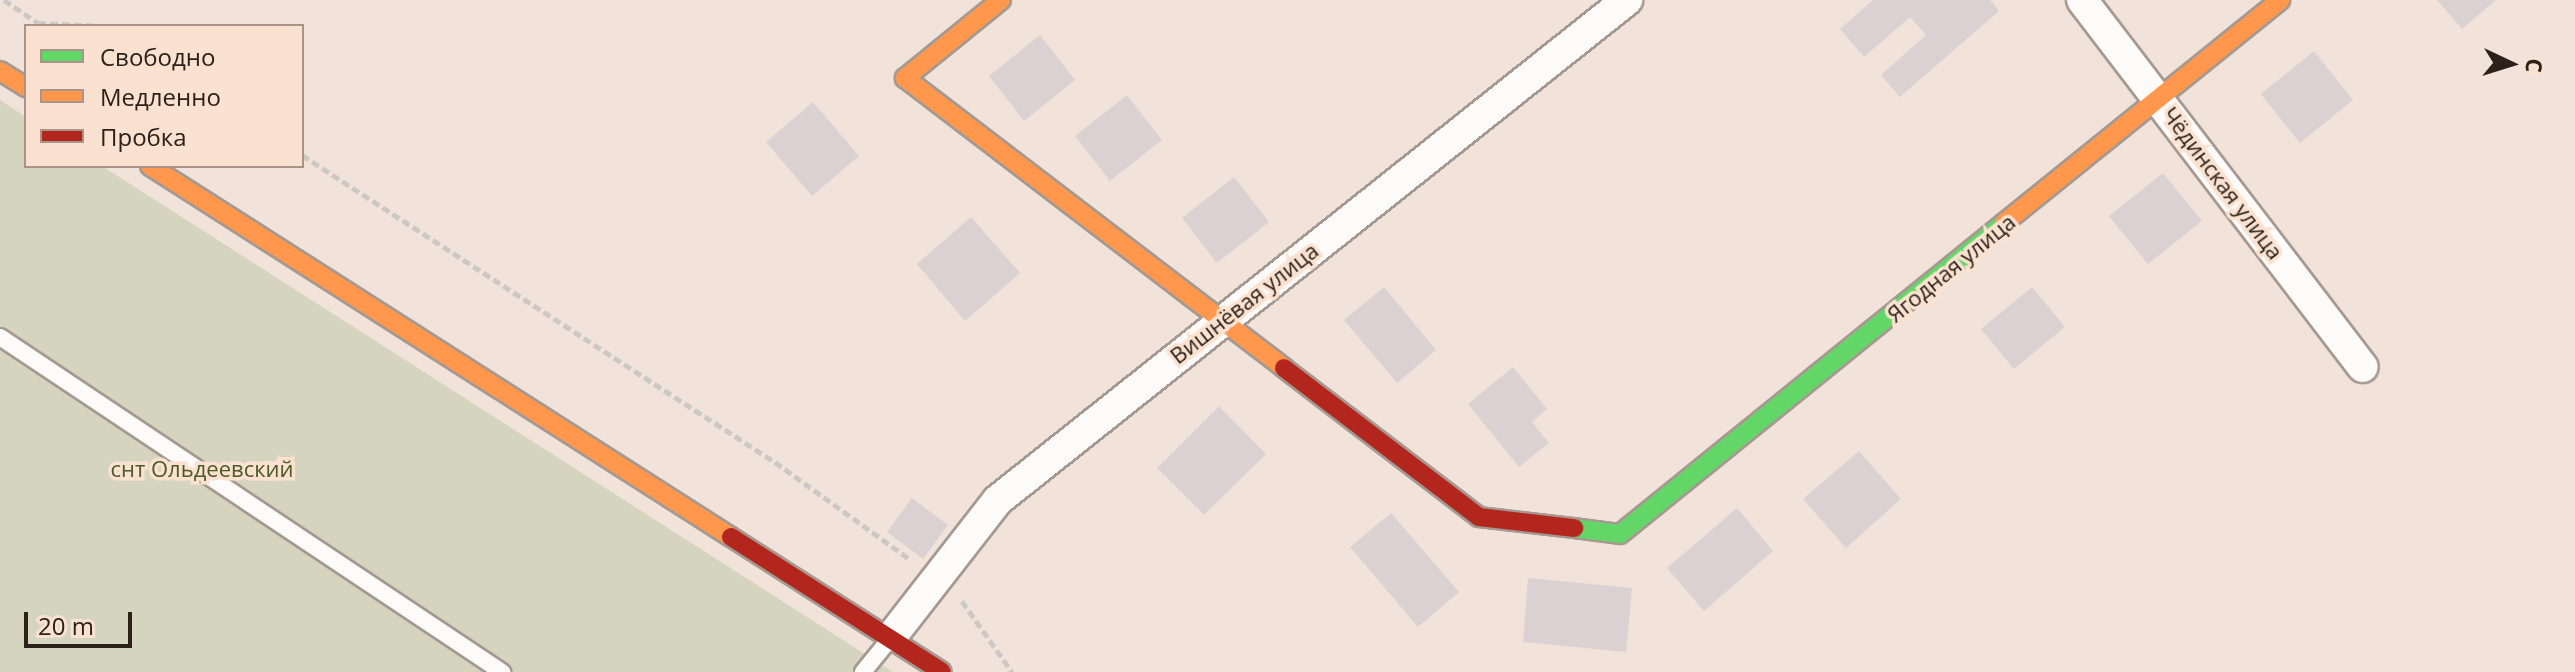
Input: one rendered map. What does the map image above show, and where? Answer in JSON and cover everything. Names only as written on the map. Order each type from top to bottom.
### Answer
[{"type":"street","points":[[1001,0],[905,78],[1217,324]]},
{"type":"street","name":"Вишнёвая улица","points":[[892,636],[998,500],[1627,0]]},
{"type":"street","name":"Чёдинская улица","points":[[2082,0],[2363,367]]},
{"type":"street","name":"Ягодная улица","points":[[1217,324],[1479,517],[1620,534],[2160,101],[2280,0]]},
{"type":"street","points":[[0,71],[24,86]]},
{"type":"street","points":[[153,168],[892,636],[931,669]]},
{"type":"lane","points":[[0,337],[502,672]]},
{"type":"lane","points":[[863,672],[892,636]]},
{"type":"path","points":[[4,0],[38,23],[59,24]]},
{"type":"path","points":[[304,156],[775,462],[937,578],[975,613],[1012,672]]},
{"type":"green space","name":"снт Ольдеевский","points":[[0,100],[24,116],[24,168],[105,168],[893,672],[0,672]]},
{"type":"building","points":[[1873,0],[1990,0],[1999,11],[1900,97],[1881,75],[1926,35],[1910,17],[1864,57],[1840,29]]},
{"type":"building","points":[[2437,0],[2496,0],[2462,29]]},
{"type":"building","points":[[1040,35],[1075,80],[1024,121],[989,76]]},
{"type":"building","points":[[2314,51],[2353,100],[2300,143],[2261,94]]},
{"type":"building","points":[[1127,95],[1162,140],[1110,181],[1075,136]]},
{"type":"building","points":[[813,102],[859,156],[812,196],[766,142]]},
{"type":"building","points":[[2163,173],[2202,221],[2148,264],[2109,216]]},
{"type":"building","points":[[1234,177],[1269,222],[1217,263],[1182,218]]},
{"type":"building","points":[[971,217],[1020,273],[965,321],[917,264]]},
{"type":"building","points":[[1384,287],[1436,350],[1397,383],[1344,320]]},
{"type":"building","points":[[2032,287],[2065,327],[2014,369],[1981,329]]},
{"type":"building","points":[[1513,367],[1547,409],[1532,422],[1549,443],[1519,467],[1468,404]]},
{"type":"building","points":[[1219,406],[1266,454],[1204,515],[1157,468]]},
{"type":"building","points":[[1859,451],[1901,499],[1846,548],[1803,499]]},
{"type":"building","points":[[912,498],[948,525],[923,559],[887,532]]},
{"type":"building","points":[[1737,508],[1773,551],[1704,611],[1667,568]]},
{"type":"building","points":[[1391,513],[1459,592],[1418,627],[1350,547]]},
{"type":"building","points":[[1528,578],[1632,588],[1626,652],[1523,642]]},
{"type":"traffic: fast","points":[[1574,528],[1620,534],[2004,223]]},
{"type":"traffic: slow","points":[[1001,0],[905,78],[1284,368]]},
{"type":"traffic: slow","points":[[2004,223],[2280,0]]},
{"type":"traffic: slow","points":[[0,71],[24,86]]},
{"type":"traffic: slow","points":[[153,168],[731,537]]},
{"type":"traffic: jam","points":[[1284,368],[1479,517],[1574,528]]},
{"type":"traffic: jam","points":[[731,537],[942,672]]}]
